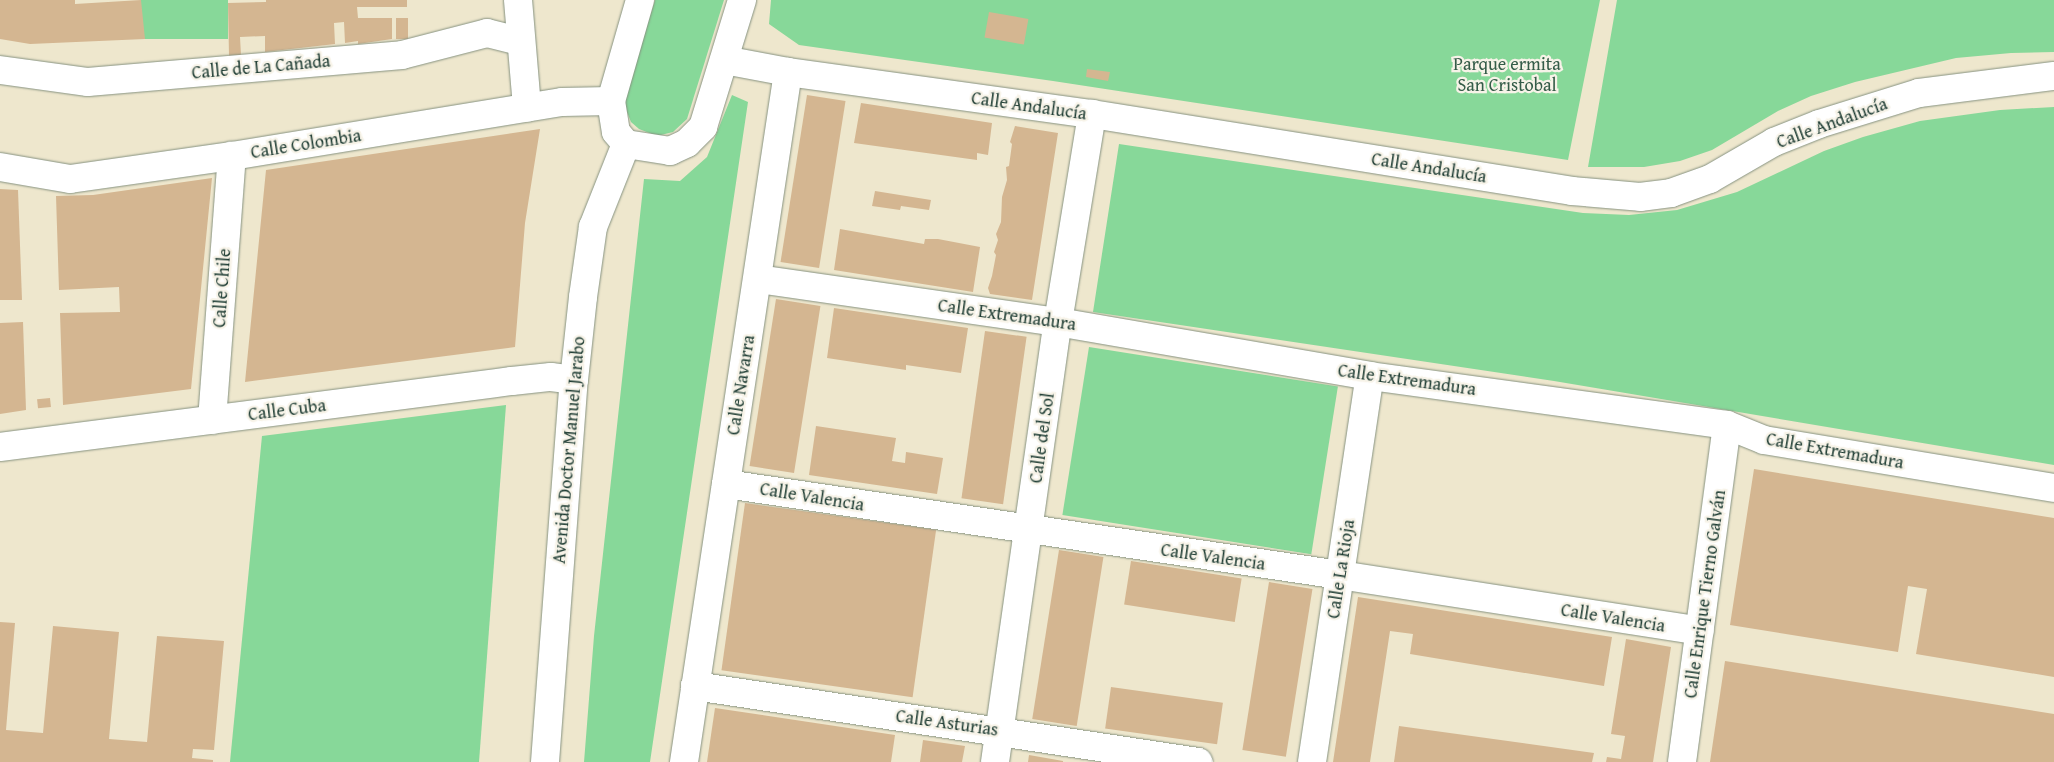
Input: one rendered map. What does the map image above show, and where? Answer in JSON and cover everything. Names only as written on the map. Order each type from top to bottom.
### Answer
[{"type":"street","points":[[518,0],[520,42],[528,108]]},
{"type":"street","points":[[640,0],[611,101],[616,132],[626,144],[670,151],[687,143],[703,127],[742,0]]},
{"type":"street","name":"Calle de La Cañada","points":[[0,70],[88,82],[402,55],[487,33],[520,42]]},
{"type":"street","points":[[724,60],[788,72]]},
{"type":"street","name":"Calle Andalucía","points":[[788,72],[1092,114],[1572,191],[1640,197],[1671,193],[1710,180],[1774,142],[1819,124],[1919,93],[2054,76]]},
{"type":"street","name":"Calle Navarra","points":[[684,762],[788,72]]},
{"type":"street","name":"Calle Colombia","points":[[0,167],[70,179],[232,156],[562,102],[611,101]]},
{"type":"street","name":"Calle del Sol","points":[[995,762],[1058,322],[1092,114]]},
{"type":"street","name":"Avenida Doctor Manuel Jarabo","points":[[545,762],[574,380],[593,227],[626,144]]},
{"type":"street","name":"Calle Chile","points":[[212,420],[232,156]]},
{"type":"street","name":"Calle Extremadura","points":[[758,279],[1058,322],[1370,376],[1727,425],[1764,440],[2054,488]]},
{"type":"street","name":"Calle La Rioja","points":[[1312,762],[1370,376]]},
{"type":"street","name":"Calle Cuba","points":[[0,447],[512,381],[551,377],[574,380]]},
{"type":"street","name":"Calle Enrique Tierno Galván","points":[[1682,762],[1727,425]]},
{"type":"street","name":"Calle Valencia","points":[[726,484],[1340,575],[1700,631]]},
{"type":"street","name":"Calle Asturias","points":[[695,686],[1198,762]]},
{"type":"green space","points":[[141,0],[228,0],[228,39],[141,39]]},
{"type":"green space","points":[[655,0],[724,0],[687,119],[673,132],[657,136],[639,129],[631,122],[625,107],[625,97]]},
{"type":"green space","name":"Parque ermita San Cristobal","points":[[771,0],[1600,0],[1568,160],[1053,81],[799,45],[769,24]]},
{"type":"green space","points":[[1617,0],[2054,0],[2054,52],[2011,53],[1956,58],[1855,82],[1811,96],[1778,111],[1712,150],[1680,161],[1644,167],[1588,167]]},
{"type":"green space","points":[[732,95],[748,102],[650,762],[584,762],[594,636],[644,179],[680,181],[707,157]]},
{"type":"green space","points":[[2054,107],[2054,465],[1554,381],[1093,312],[1119,144],[1583,213],[1629,215],[1677,210],[1737,192],[1824,151],[1863,137],[1920,121],[2000,110]]},
{"type":"green space","points":[[1089,347],[1338,386],[1311,554],[1062,515]]},
{"type":"green space","points":[[506,405],[479,762],[230,762],[262,436]]},
{"type":"building","points":[[0,0],[75,0],[75,4],[141,0],[145,39],[30,44],[0,39]]},
{"type":"building","points":[[266,0],[407,0],[407,7],[357,7],[358,18],[392,18],[392,39],[358,44],[358,41],[345,43],[344,22],[334,23],[335,44],[265,52],[265,36],[240,37],[241,55],[229,56],[228,3],[266,2]]},
{"type":"building","points":[[989,12],[1028,19],[1024,45],[984,38]]},
{"type":"building","points":[[396,18],[408,18],[408,39],[396,39]]},
{"type":"building","points":[[1087,69],[1110,72],[1108,81],[1086,77]]},
{"type":"building","points":[[807,95],[846,101],[819,268],[781,262]]},
{"type":"building","points":[[861,103],[992,123],[988,155],[977,153],[977,160],[854,143]]},
{"type":"building","points":[[1015,126],[1058,133],[1032,300],[990,294],[988,288],[996,255],[994,252],[998,240],[996,234],[1001,222],[1002,197],[1007,180],[1006,167],[1009,166],[1012,144],[1010,142]]},
{"type":"building","points":[[540,129],[525,223],[515,347],[245,382],[266,170]]},
{"type":"building","points":[[212,178],[191,389],[63,405],[60,313],[120,312],[119,287],[59,290],[56,196],[93,195]]},
{"type":"building","points":[[0,189],[18,190],[22,300],[0,300]]},
{"type":"building","points":[[875,191],[931,200],[929,210],[901,206],[900,210],[872,206]]},
{"type":"building","points":[[840,229],[924,244],[925,239],[938,239],[980,247],[973,292],[834,270]]},
{"type":"building","points":[[776,299],[820,306],[794,473],[750,466]]},
{"type":"building","points":[[834,308],[968,328],[961,373],[906,365],[906,370],[827,358]]},
{"type":"building","points":[[23,322],[26,410],[0,414],[0,323]]},
{"type":"building","points":[[985,331],[1027,337],[1003,504],[961,498]]},
{"type":"building","points":[[50,398],[51,407],[38,408],[37,399]]},
{"type":"building","points":[[816,426],[896,438],[892,461],[905,463],[906,452],[943,458],[937,494],[809,475]]},
{"type":"building","points":[[1754,469],[2054,518],[2054,677],[1916,654],[1927,589],[1908,586],[1898,652],[1730,625]]},
{"type":"building","points":[[745,503],[936,530],[913,697],[721,670]]},
{"type":"building","points":[[1059,550],[1103,557],[1077,726],[1032,719]]},
{"type":"building","points":[[1131,561],[1242,579],[1235,622],[1124,604]]},
{"type":"building","points":[[1269,582],[1312,589],[1286,757],[1242,750]]},
{"type":"building","points":[[1358,597],[1612,637],[1604,686],[1410,654],[1413,634],[1390,631],[1370,762],[1333,762]]},
{"type":"building","points":[[0,622],[15,623],[6,730],[43,733],[53,626],[119,632],[109,739],[147,742],[157,636],[224,641],[214,750],[193,749],[192,758],[213,760],[213,762],[0,762]]},
{"type":"building","points":[[1626,639],[1671,647],[1653,762],[1606,762],[1607,757],[1621,759],[1625,736],[1611,734]]},
{"type":"building","points":[[1725,661],[2054,714],[2054,762],[1710,762]]},
{"type":"building","points":[[1111,687],[1223,703],[1217,744],[1105,729]]},
{"type":"building","points":[[715,708],[895,735],[891,762],[707,762]]},
{"type":"building","points":[[1399,726],[1594,753],[1592,762],[1394,762]]},
{"type":"building","points":[[923,740],[965,746],[962,762],[920,762]]},
{"type":"building","points":[[1029,755],[1063,761],[1063,762],[1028,762]]}]
